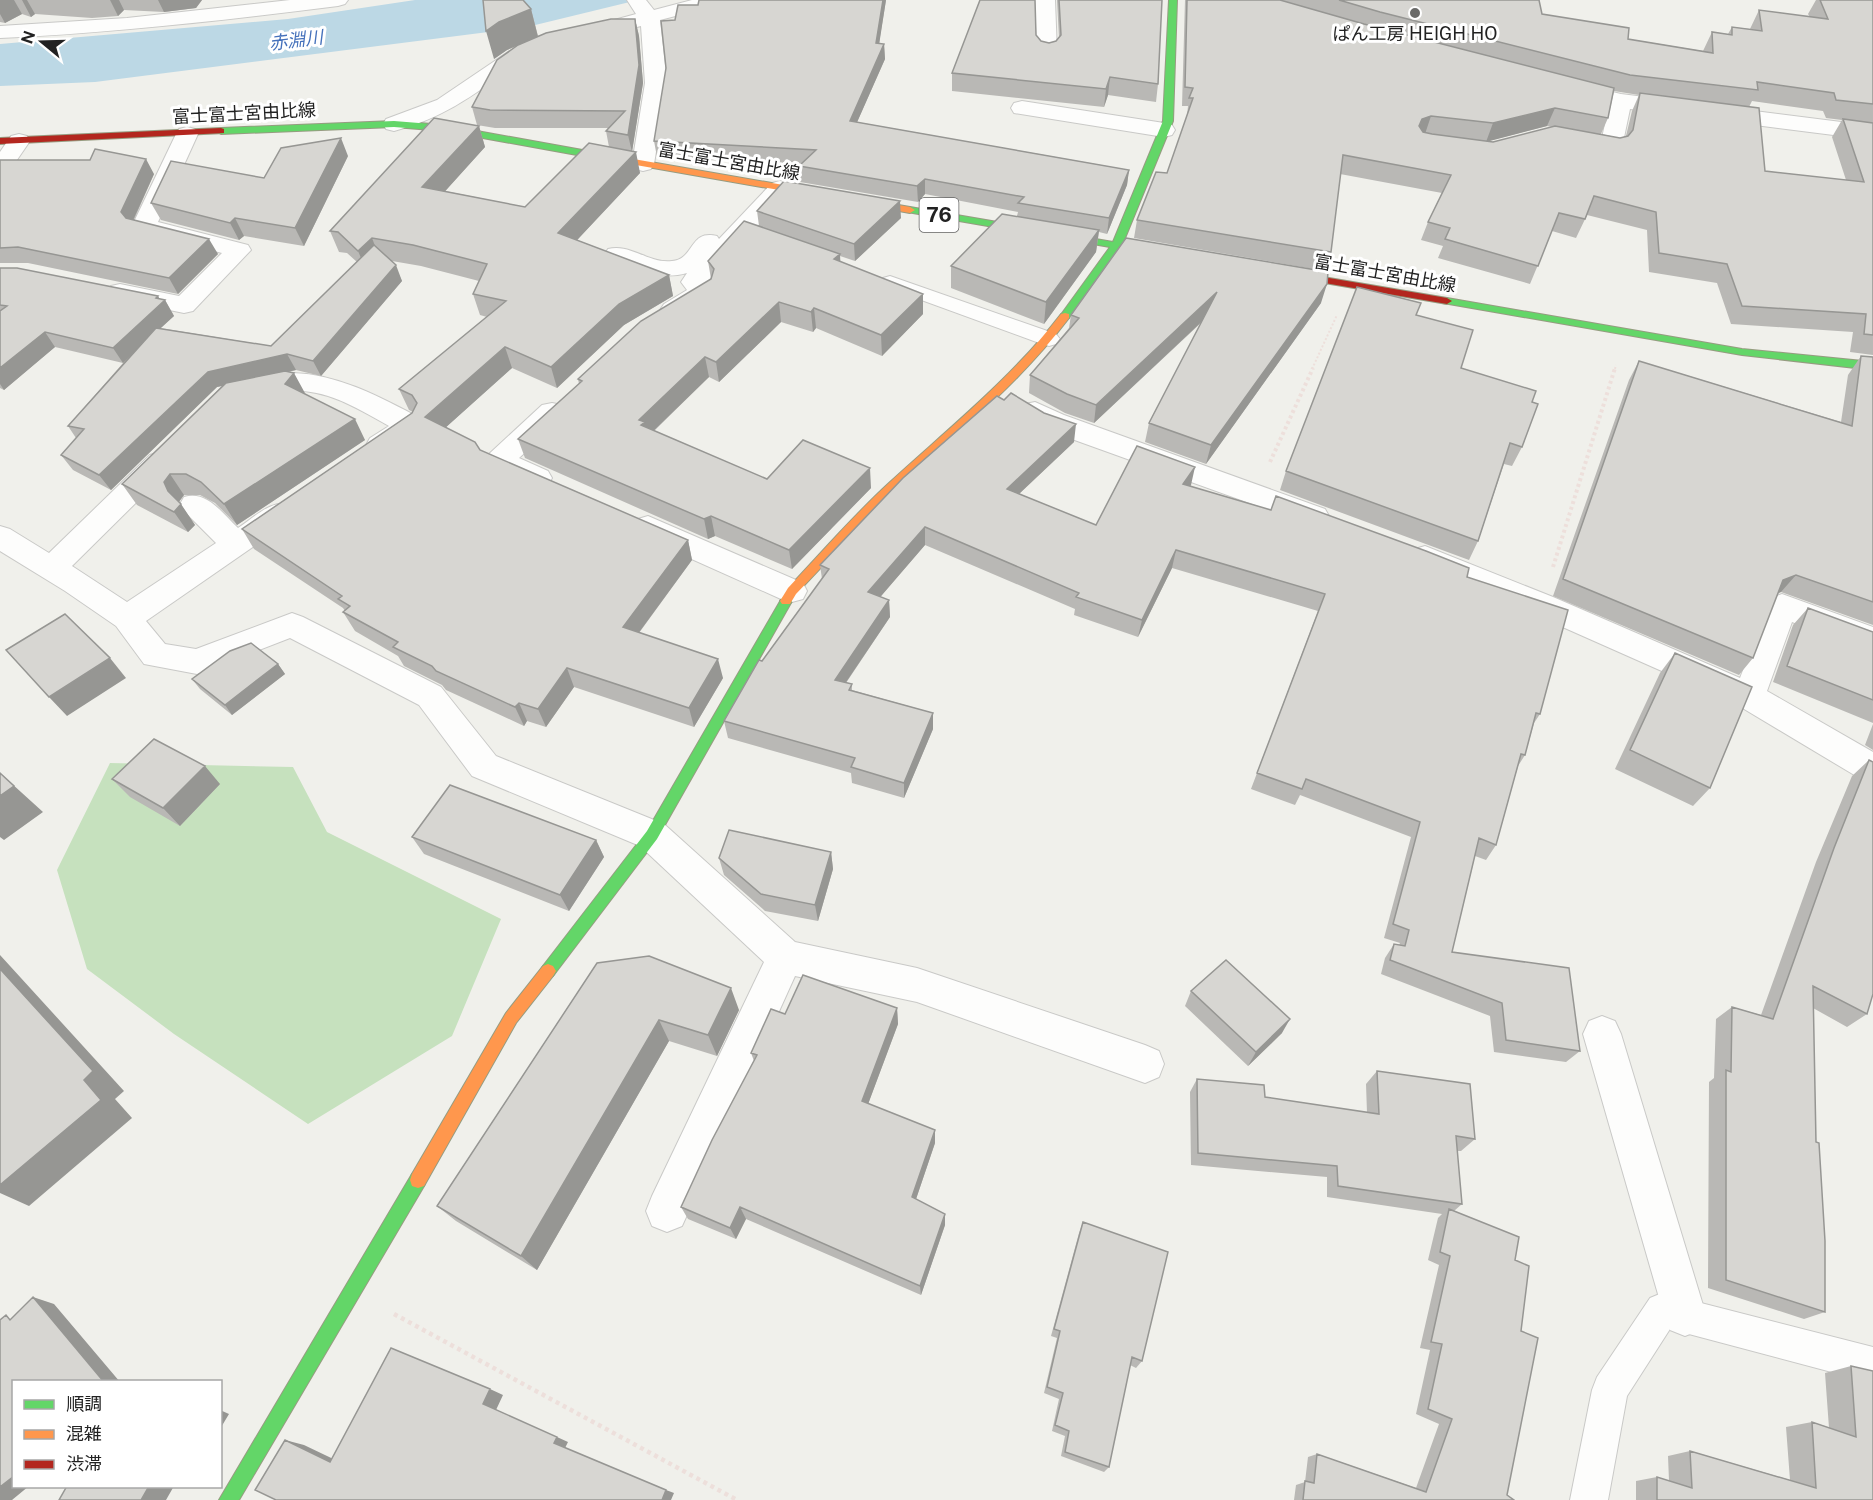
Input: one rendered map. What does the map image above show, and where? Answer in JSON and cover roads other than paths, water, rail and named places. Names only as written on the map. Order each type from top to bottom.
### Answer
[{"type":"main road","points":[[228,1500],[354,1292],[511,1018],[652,835],[792,591],[892,487],[1001,392],[1049,339],[1117,245],[1168,122],[1173,0]]},
{"type":"main road","name":"富士富士宮由比線","points":[[9,141],[394,124],[444,128],[755,184],[1175,255]]},
{"type":"main road","name":"富士富士宮由比線","points":[[1269,271],[1742,352],[1873,366]]},
{"type":"street","points":[[0,32],[229,13],[338,0]]},
{"type":"street","points":[[634,0],[650,18],[657,83],[644,164]]},
{"type":"street","points":[[575,36],[715,0]]},
{"type":"street","points":[[1045,0],[1047,53]]},
{"type":"street","points":[[394,124],[445,105],[514,56],[543,44]]},
{"type":"street","points":[[1552,83],[1621,101],[1873,133]]},
{"type":"street","points":[[1557,136],[1611,147],[1621,101]]},
{"type":"street","points":[[1022,108],[1164,130]]},
{"type":"street","points":[[95,287],[184,305],[239,250],[144,226],[187,134]]},
{"type":"street","points":[[0,168],[9,141]]},
{"type":"street","points":[[617,254],[665,270],[677,269],[691,263],[755,184]]},
{"type":"street","points":[[655,321],[704,291],[693,282],[752,234],[780,188]]},
{"type":"street","points":[[228,395],[296,381],[359,398],[410,425],[362,458]]},
{"type":"street","points":[[1001,392],[1054,422],[1342,526]]},
{"type":"street","points":[[564,490],[499,461],[567,397]]},
{"type":"street","points":[[52,568],[178,445]]},
{"type":"street","points":[[127,618],[303,498]]},
{"type":"street","points":[[194,504],[236,544]]},
{"type":"street","points":[[618,514],[792,591]]},
{"type":"street","points":[[0,537],[52,568],[127,618],[155,655],[197,662],[292,625],[429,696],[484,766],[652,835],[785,957],[917,985],[1145,1064]]},
{"type":"street","points":[[1396,546],[1542,604],[1749,696],[1873,769]]},
{"type":"street","points":[[1749,696],[1782,606],[1873,640]]},
{"type":"street","points":[[667,1210],[785,957]]},
{"type":"street","points":[[1602,1034],[1685,1315]]},
{"type":"lane","points":[[873,277],[1049,339]]},
{"type":"lane","points":[[1589,1500],[1610,1390],[1662,1310],[1873,1365]]},
{"type":"water","name":"赤淵川","points":[[415,0],[638,0],[527,27],[95,82],[0,86],[0,44],[288,19]]},
{"type":"place","name":"ぱん工房 HEIGH HO","points":[[1415,13]]}]
